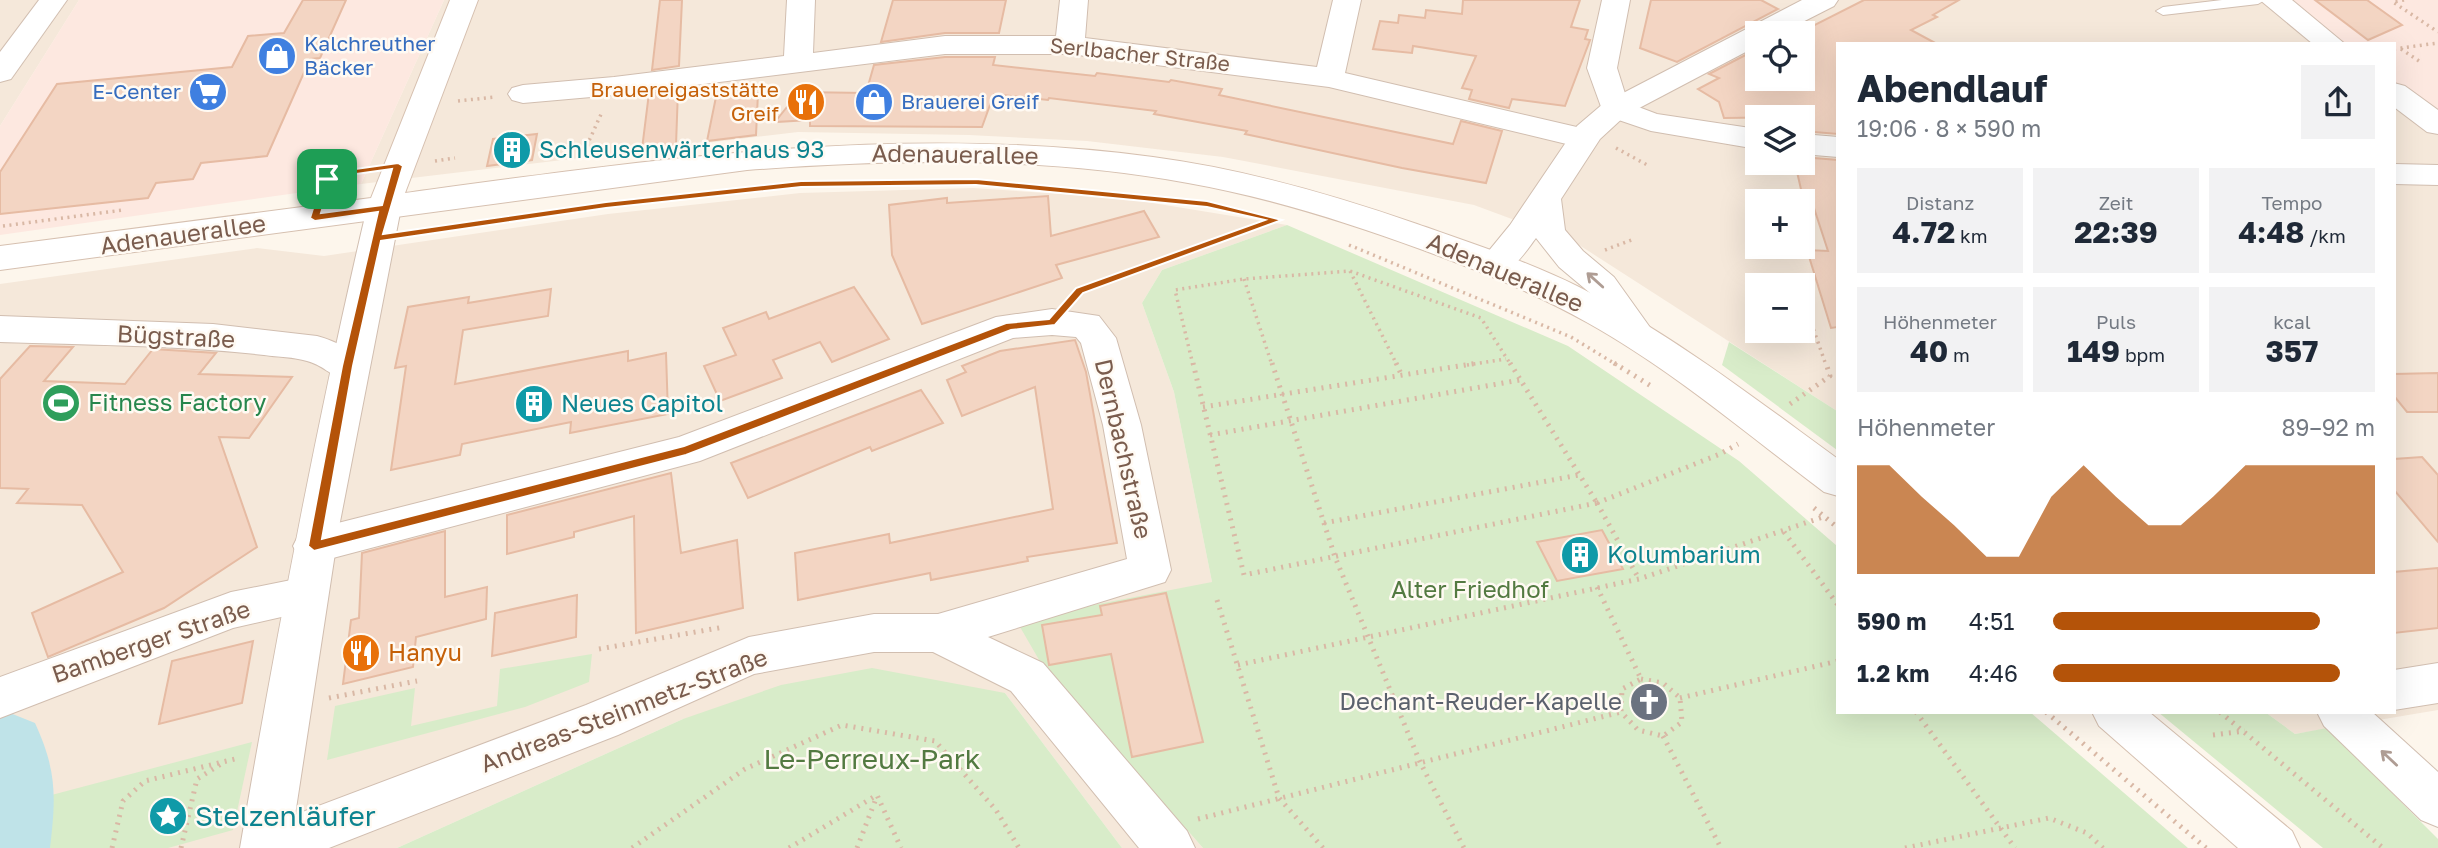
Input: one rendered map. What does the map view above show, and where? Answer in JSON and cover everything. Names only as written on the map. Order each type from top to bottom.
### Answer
[{"type":"street","points":[[0,73],[12,39],[53,0]]},
{"type":"street","points":[[267,848],[283,727],[314,546],[348,366],[384,208],[464,0]]},
{"type":"street","points":[[798,61],[801,0]]},
{"type":"street","points":[[1070,44],[1074,0]]},
{"type":"street","points":[[1329,78],[1347,0]]},
{"type":"street","points":[[1615,109],[1602,68],[1616,0]]},
{"type":"street","points":[[1783,21],[1824,0]]},
{"type":"street","points":[[2274,0],[2328,42]]},
{"type":"street","points":[[1495,264],[1522,233],[1544,197],[1597,141],[1615,109],[1745,41]]},
{"type":"street","name":"Serlbacher Straße","points":[[523,94],[614,86],[798,61],[945,46],[1070,44],[1329,78],[1597,141]]},
{"type":"street","points":[[2396,94],[2438,125]]},
{"type":"street","points":[[1615,109],[1651,122],[1745,137]]},
{"type":"street","points":[[1815,145],[1836,147]]},
{"type":"street","name":"Adenauerallee","points":[[0,258],[743,160],[867,152],[1064,157],[1155,167],[1225,180],[1376,222],[1495,264],[1564,295],[1636,333],[1836,480]]},
{"type":"street","points":[[2396,174],[2438,175]]},
{"type":"street","points":[[1544,197],[1549,233],[1571,259],[1602,285],[1636,333]]},
{"type":"street","name":"Dernbachstraße","points":[[314,546],[686,450],[1009,326],[1052,322],[1086,325],[1098,338],[1122,425],[1150,570]]},
{"type":"street","name":"Bügstraße","points":[[0,329],[213,337],[263,342],[317,349],[348,366]]},
{"type":"street","name":"Andreas-Steinmetz-Straße","points":[[267,848],[602,720],[749,656],[874,633],[938,633],[1150,570]]},
{"type":"street","name":"Bamberger Straße","points":[[0,698],[33,682],[231,610],[306,595]]},
{"type":"street","points":[[938,633],[1027,677],[1164,840]]},
{"type":"street","points":[[2396,690],[2438,683]]},
{"type":"street","points":[[2117,714],[2275,848]]},
{"type":"street","points":[[2342,714],[2438,804]]},
{"type":"lane","points":[[2164,11],[2258,0]]},
{"type":"path","points":[[2404,0],[2393,2],[2438,32]]},
{"type":"path","points":[[2396,49],[2438,43]]},
{"type":"path","points":[[2400,48],[2422,63]]},
{"type":"path","points":[[581,159],[614,86]]},
{"type":"path","points":[[422,105],[523,94]]},
{"type":"path","points":[[1597,141],[1649,166]]},
{"type":"path","points":[[315,218],[327,179],[317,150]]},
{"type":"path","points":[[294,190],[341,174],[455,158]]},
{"type":"path","points":[[855,184],[976,182],[1170,200]]},
{"type":"path","points":[[0,226],[130,209]]},
{"type":"path","points":[[1052,322],[1080,291],[1277,220],[1265,217]]},
{"type":"path","points":[[1609,247],[1634,239]]},
{"type":"path","points":[[1338,241],[1571,337],[1654,388]]},
{"type":"path","points":[[1350,271],[1402,376]]},
{"type":"path","points":[[1639,579],[1597,503],[1480,318],[1350,271],[1244,279],[1175,290],[1244,575],[1597,503],[1720,454],[1738,444]]},
{"type":"path","points":[[1244,279],[1335,556],[1420,762],[1464,848]]},
{"type":"path","points":[[1790,404],[1830,376],[1815,334]]},
{"type":"path","points":[[1203,407],[1506,359]]},
{"type":"path","points":[[1210,435],[1520,380]]},
{"type":"path","points":[[1729,437],[1748,452]]},
{"type":"path","points":[[1324,523],[1579,475]]},
{"type":"path","points":[[1805,500],[1836,526]]},
{"type":"path","points":[[1238,665],[1639,579],[1824,517]]},
{"type":"path","points":[[1784,532],[1836,602]]},
{"type":"path","points":[[1597,587],[1641,679]]},
{"type":"path","points":[[1217,600],[1279,798],[1323,848]]},
{"type":"path","points":[[599,649],[740,624],[749,656]]},
{"type":"path","points":[[1680,698],[1836,661]]},
{"type":"path","points":[[1663,736],[1682,722],[1680,698],[1663,683],[1641,679],[1622,690],[1621,712],[1638,730],[1663,736],[1721,848]]},
{"type":"path","points":[[181,848],[197,779],[283,727],[417,681]]},
{"type":"path","points":[[1164,840],[1186,822],[1621,712]]},
{"type":"path","points":[[1917,714],[2015,848]]},
{"type":"path","points":[[2048,714],[2206,848]]},
{"type":"path","points":[[2223,714],[2384,848]]},
{"type":"path","points":[[632,848],[745,769],[842,725],[935,741],[996,810],[1018,848]]},
{"type":"path","points":[[2213,735],[2246,731]]},
{"type":"path","points":[[112,848],[123,801],[145,781],[225,762]]},
{"type":"path","points":[[790,848],[877,795]]},
{"type":"path","points":[[857,848],[877,795]]},
{"type":"path","points":[[877,795],[901,848]]},
{"type":"path","points":[[1905,848],[2004,830],[2049,818],[2087,833],[2103,848]]},
{"type":"shaded area","points":[[0,0],[79,0],[0,126]]},
{"type":"shaded area","points":[[79,0],[444,0],[361,184],[0,235],[0,126]]},
{"type":"shaded area","points":[[444,0],[2266,0],[2319,42],[1836,42],[1836,410],[1576,243],[1474,205],[1223,157],[1087,141],[969,135],[798,132],[361,184]]},
{"type":"shaded area","points":[[2266,0],[2438,0],[2438,135],[2396,102],[2396,42],[2319,42]]},
{"type":"shaded area","points":[[2396,102],[2438,135],[2438,710],[2295,734],[2268,714],[2396,714]]},
{"type":"shaded area","points":[[973,188],[1122,198],[1287,225],[1162,270],[1142,303],[1174,392],[1212,582],[1042,666],[1203,848],[1122,848],[1005,693],[683,719],[397,848],[0,848],[0,284],[257,248],[324,256],[608,214],[800,193]]},
{"type":"green space","name":"Alter Friedhof","points":[[1287,225],[1568,346],[1739,461],[1836,545],[1836,714],[2032,714],[2188,848],[1203,848],[1042,665],[1016,620],[1212,582],[1174,392],[1142,303],[1162,270]]},
{"type":"green space","points":[[1729,342],[1836,410],[1836,449],[1722,365]]},
{"type":"green space","points":[[592,654],[589,682],[525,707],[327,760],[335,706],[415,688],[411,726],[497,706],[500,669]]},
{"type":"green space","name":"Le-Perreux-Park","points":[[872,668],[1005,693],[1122,848],[397,848],[683,719],[781,685]]},
{"type":"green space","points":[[2160,714],[2268,714],[2295,734],[2327,728],[2438,839],[2438,848],[2323,848]]},
{"type":"green space","points":[[252,742],[233,830],[168,848],[32,848],[44,797]]},
{"type":"building","points":[[303,0],[346,0],[320,58],[310,59],[267,156],[201,163],[193,179],[156,183],[148,198],[0,214],[0,172],[57,84],[232,67],[248,36],[284,33]]},
{"type":"building","points":[[660,0],[682,0],[679,66],[652,70]]},
{"type":"building","points":[[893,0],[1006,0],[999,33],[945,33],[881,42]]},
{"type":"building","points":[[1463,0],[1580,0],[1571,27],[1588,30],[1585,39],[1590,40],[1565,106],[1512,99],[1509,108],[1469,99],[1472,90],[1462,88],[1476,56],[1413,46],[1412,53],[1373,49],[1380,21],[1398,23],[1399,15],[1425,18],[1426,10],[1462,14]]},
{"type":"building","points":[[1651,0],[1761,0],[1778,9],[1755,21],[1745,21],[1745,26],[1677,62],[1640,48]]},
{"type":"building","points":[[1864,0],[1959,0],[1933,15],[1937,17],[1911,30],[1933,42],[1836,42],[1836,134],[1815,132],[1815,105],[1745,105],[1745,118],[1724,118],[1719,102],[1698,89],[1719,78],[1709,74],[1745,55],[1745,91],[1815,91],[1815,25]]},
{"type":"building","points":[[2315,0],[2367,0],[2402,25],[2368,40]]},
{"type":"building","points":[[945,57],[995,57],[993,65],[1095,76],[1097,73],[1169,82],[1171,80],[1222,89],[1219,95],[1453,144],[1461,121],[1502,131],[1486,183],[1402,168],[1245,134],[1247,131],[1154,114],[1156,111],[1049,98],[994,94],[982,127],[810,126],[810,120],[775,122],[799,92],[866,93],[874,65]]},
{"type":"building","points":[[678,90],[676,145],[642,149],[649,93]]},
{"type":"building","points":[[758,93],[756,135],[707,141],[716,97]]},
{"type":"building","name":"Schleusenwärterhaus 93","points":[[537,134],[532,160],[487,166],[493,139]]},
{"type":"building","points":[[1815,158],[1836,160],[1836,327],[1831,328],[1810,259],[1815,259],[1815,250],[1828,251],[1815,211],[1815,189],[1801,189],[1798,175],[1815,175]]},
{"type":"building","points":[[1048,196],[1051,236],[1144,211],[1159,237],[1056,265],[1062,278],[922,324],[892,255],[889,205],[947,198],[947,203]]},
{"type":"building","points":[[854,287],[889,339],[832,362],[820,342],[773,360],[782,378],[720,401],[704,366],[736,355],[723,328],[766,312],[769,319]]},
{"type":"building","name":"Neues Capitol","points":[[551,289],[548,316],[463,330],[455,384],[628,351],[628,361],[666,353],[668,414],[570,433],[571,422],[462,444],[460,455],[391,470],[406,366],[395,368],[408,307],[469,297],[468,303]]},
{"type":"building","points":[[1075,340],[1086,372],[1117,543],[1027,557],[1028,561],[931,580],[930,573],[798,600],[795,553],[889,534],[890,543],[1053,509],[1035,387],[962,416],[947,380],[966,372],[962,366],[1000,351]]},
{"type":"building","points":[[30,346],[73,347],[44,381],[125,384],[153,349],[216,353],[199,374],[292,377],[249,438],[219,437],[257,547],[164,608],[48,657],[32,613],[123,572],[82,505],[17,503],[28,489],[0,488],[0,379]]},
{"type":"building","points":[[2438,373],[2438,412],[2407,412],[2396,398],[2396,374]]},
{"type":"building","points":[[921,390],[943,423],[872,451],[870,447],[748,498],[731,463]]},
{"type":"building","points":[[2422,457],[2438,475],[2438,542],[2396,492],[2396,459]]},
{"type":"building","points":[[671,473],[681,553],[737,540],[743,608],[636,633],[634,516],[574,532],[574,537],[507,554],[507,515]]},
{"type":"building","name":"Kolumbarium","points":[[1602,530],[1623,569],[1557,581],[1537,542]]},
{"type":"building","points":[[445,531],[445,597],[487,587],[486,619],[416,637],[413,667],[343,684],[351,620],[359,618],[362,553]]},
{"type":"building","points":[[2438,568],[2438,628],[2396,633],[2396,572]]},
{"type":"building","points":[[1166,593],[1203,742],[1132,757],[1111,654],[1049,665],[1042,625],[1102,615],[1100,606]]},
{"type":"building","points":[[577,595],[576,637],[492,656],[495,613]]},
{"type":"building","points":[[253,641],[242,703],[159,724],[172,661]]},
{"type":"waterway","points":[[10,746],[19,794],[12,848]]},
{"type":"place","name":"Kalchreuther Bäcker","points":[[277,56]]},
{"type":"place","name":"E-Center","points":[[208,92]]},
{"type":"place","name":"Brauereigaststätte Greif","points":[[806,102]]},
{"type":"place","name":"Brauerei Greif","points":[[874,102]]},
{"type":"place","name":"Schleusenwärterhaus 93","points":[[512,150]]},
{"type":"place","name":"Fitness Factory","points":[[61,403]]},
{"type":"place","name":"Neues Capitol","points":[[534,404]]},
{"type":"place","name":"Kolumbarium","points":[[1580,555]]},
{"type":"place","name":"Hanyu","points":[[361,653]]},
{"type":"place","name":"Dechant-Reuder-Kapelle","points":[[1649,702]]},
{"type":"place","name":"Stelzenläufer","points":[[168,816]]},
{"type":"route","points":[[327,179],[315,218],[384,208],[348,366],[314,546],[686,450],[1009,326],[1052,322],[1080,291],[1277,220],[1207,204],[976,182],[801,184],[606,205],[377,238],[384,208],[398,166],[341,174],[327,179]]}]
